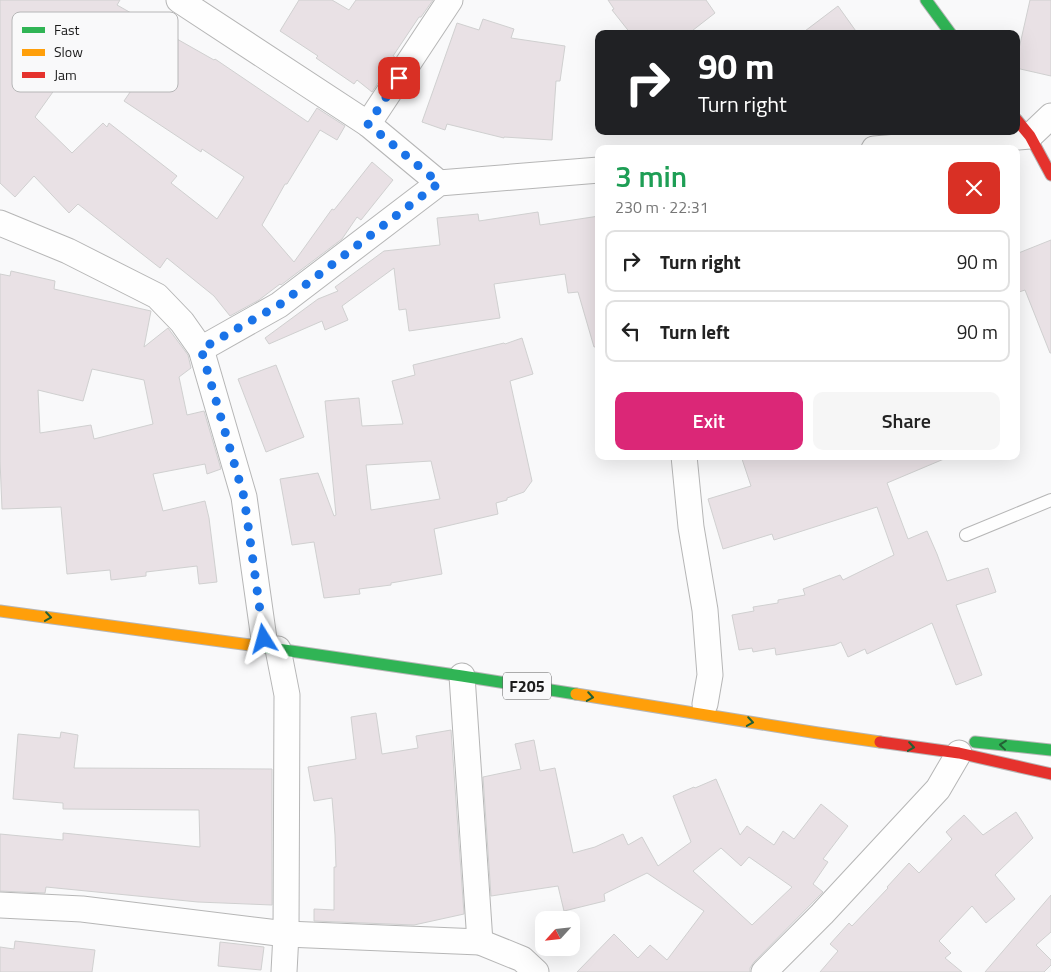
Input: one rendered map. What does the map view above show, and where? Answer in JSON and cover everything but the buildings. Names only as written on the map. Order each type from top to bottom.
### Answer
[{"type":"main road","points":[[926,0],[948,30]]},
{"type":"main road","points":[[1023,128],[1051,175]]},
{"type":"main road","name":"F205","points":[[0,600],[23,609],[271,644],[818,733],[960,747],[1051,750]]},
{"type":"main road","name":"F205","points":[[0,611],[23,609],[709,704]]},
{"type":"main road","name":"F205","points":[[960,747],[1051,774]]},
{"type":"street","points":[[179,0],[368,124],[439,183]]},
{"type":"street","points":[[368,124],[450,0]]},
{"type":"street","points":[[1023,128],[1051,116]]},
{"type":"street","points":[[902,145],[973,135]]},
{"type":"street","points":[[201,349],[279,305],[439,183],[595,170]]},
{"type":"street","points":[[0,223],[68,251],[157,296],[182,322],[201,349],[244,497],[271,644],[287,695],[286,934],[284,972]]},
{"type":"street","points":[[684,460],[691,526],[705,610],[710,675],[709,704]]},
{"type":"street","points":[[462,676],[480,942]]},
{"type":"street","points":[[764,972],[822,914],[938,789],[960,747]]},
{"type":"street","points":[[0,905],[82,910],[286,934],[480,942],[522,959],[536,972]]},
{"type":"lane","points":[[966,536],[1051,500]]},
{"type":"traffic: fast","points":[[926,0],[948,30]]},
{"type":"traffic: fast","points":[[250,645],[576,694]]},
{"type":"traffic: fast","points":[[975,742],[1051,750]]},
{"type":"traffic: slow","points":[[0,611],[250,645]]},
{"type":"traffic: slow","points":[[576,694],[880,742]]},
{"type":"traffic: jam","points":[[1020,124],[1030,136],[1051,175]]},
{"type":"traffic: jam","points":[[880,742],[959,753],[1051,774]]},
{"type":"route","points":[[264,639],[244,497],[201,349],[279,305],[439,183],[368,124],[399,78]]}]
